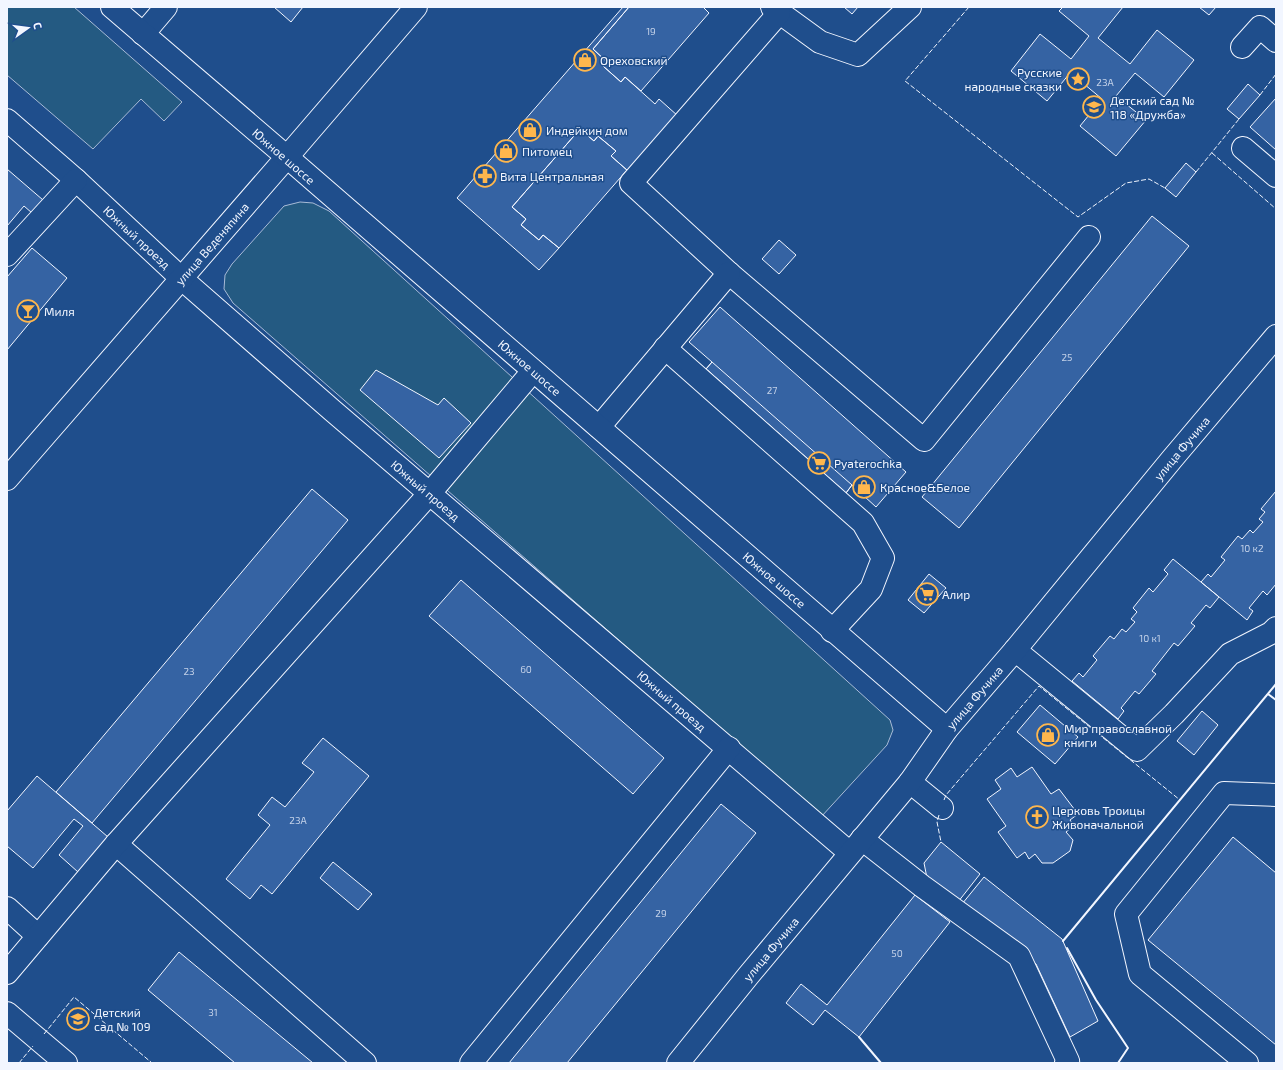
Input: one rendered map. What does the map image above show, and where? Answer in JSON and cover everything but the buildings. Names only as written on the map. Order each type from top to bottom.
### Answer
[{"type":"street","name":"Южное шоссе","points":[[112,7],[947,729]]},
{"type":"street","points":[[144,34],[166,7]]},
{"type":"street","name":"улица Веденяпина","points":[[7,479],[182,279],[416,7]]},
{"type":"street","points":[[910,7],[858,54],[820,42],[775,10],[631,183],[729,273],[924,440],[1089,237]]},
{"type":"street","points":[[1242,47],[1260,27],[1276,41]]},
{"type":"street","name":"Южный проезд","points":[[7,120],[76,180],[182,279],[333,411],[729,748],[856,846],[922,886],[1018,956],[1068,1061],[1066,1063]]},
{"type":"street","points":[[1243,148],[1276,176]]},
{"type":"street","points":[[7,255],[76,180]]},
{"type":"street","points":[[599,427],[729,273]]},
{"type":"street","name":"улица Фучика","points":[[678,1063],[910,782],[947,729],[1015,650],[1172,459],[1276,336]]},
{"type":"street","points":[[665,348],[863,523],[883,558],[871,589],[832,631]]},
{"type":"street","points":[[7,973],[116,844],[430,493],[533,371]]},
{"type":"street","points":[[1015,650],[1137,750],[1174,714],[1230,654],[1271,633],[1276,628]]},
{"type":"street","points":[[471,1063],[729,748]]},
{"type":"street","points":[[910,782],[942,808]]},
{"type":"street","points":[[1247,1063],[1140,974],[1126,914],[1224,793],[1276,795]]},
{"type":"street","points":[[116,844],[365,1063]]},
{"type":"street","points":[[7,908],[38,936]]},
{"type":"street","points":[[7,1013],[66,1063]]},
{"type":"shaded area","points":[[7,7],[74,7],[182,102],[164,121],[141,99],[93,149],[7,75]]},
{"type":"shaded area","points":[[300,202],[313,203],[329,211],[890,720],[893,730],[887,745],[821,817],[233,303],[224,289],[225,275],[232,264],[284,206]]},
{"type":"fence","points":[[969,7],[905,81],[1078,217],[1126,183],[1149,179],[1165,188]]},
{"type":"fence","points":[[1260,95],[1276,74]]},
{"type":"fence","points":[[1196,172],[1239,119]]},
{"type":"fence","points":[[1212,153],[1276,209]]},
{"type":"fence","points":[[944,800],[946,795],[1039,686],[1180,800]]},
{"type":"fence","points":[[939,815],[937,822],[941,842]]},
{"type":"fence","points":[[44,1034],[74,997],[152,1063]]},
{"type":"fence","points":[[19,1063],[33,1046]]},
{"type":"wall","points":[[1063,941],[1276,684]]},
{"type":"wall","points":[[1268,694],[1276,700]]},
{"type":"wall","points":[[1067,948],[1096,1000],[1128,1048],[1118,1063]]},
{"type":"wall","points":[[859,1037],[881,1063]]},
{"type":"place","name":"Ореховский","points":[[585,60]]},
{"type":"place","name":"Русские народные сказки","points":[[1078,79]]},
{"type":"place","name":"Детский сад № 118 «Дружба»","points":[[1094,107]]},
{"type":"place","name":"Индейкин дом","points":[[530,130]]},
{"type":"place","name":"Питомец","points":[[506,151]]},
{"type":"place","name":"Вита Центральная","points":[[485,176]]},
{"type":"place","name":"Миля","points":[[28,311]]},
{"type":"place","name":"Pyaterochka","points":[[819,463]]},
{"type":"place","name":"Красное&Белое","points":[[864,487]]},
{"type":"place","name":"Алир","points":[[927,594]]},
{"type":"place","name":"Мир православной книги","points":[[1048,735]]},
{"type":"place","name":"Церковь Троицы Живоначальной","points":[[1037,817]]},
{"type":"place","name":"Детский сад № 109","points":[[78,1019]]}]
